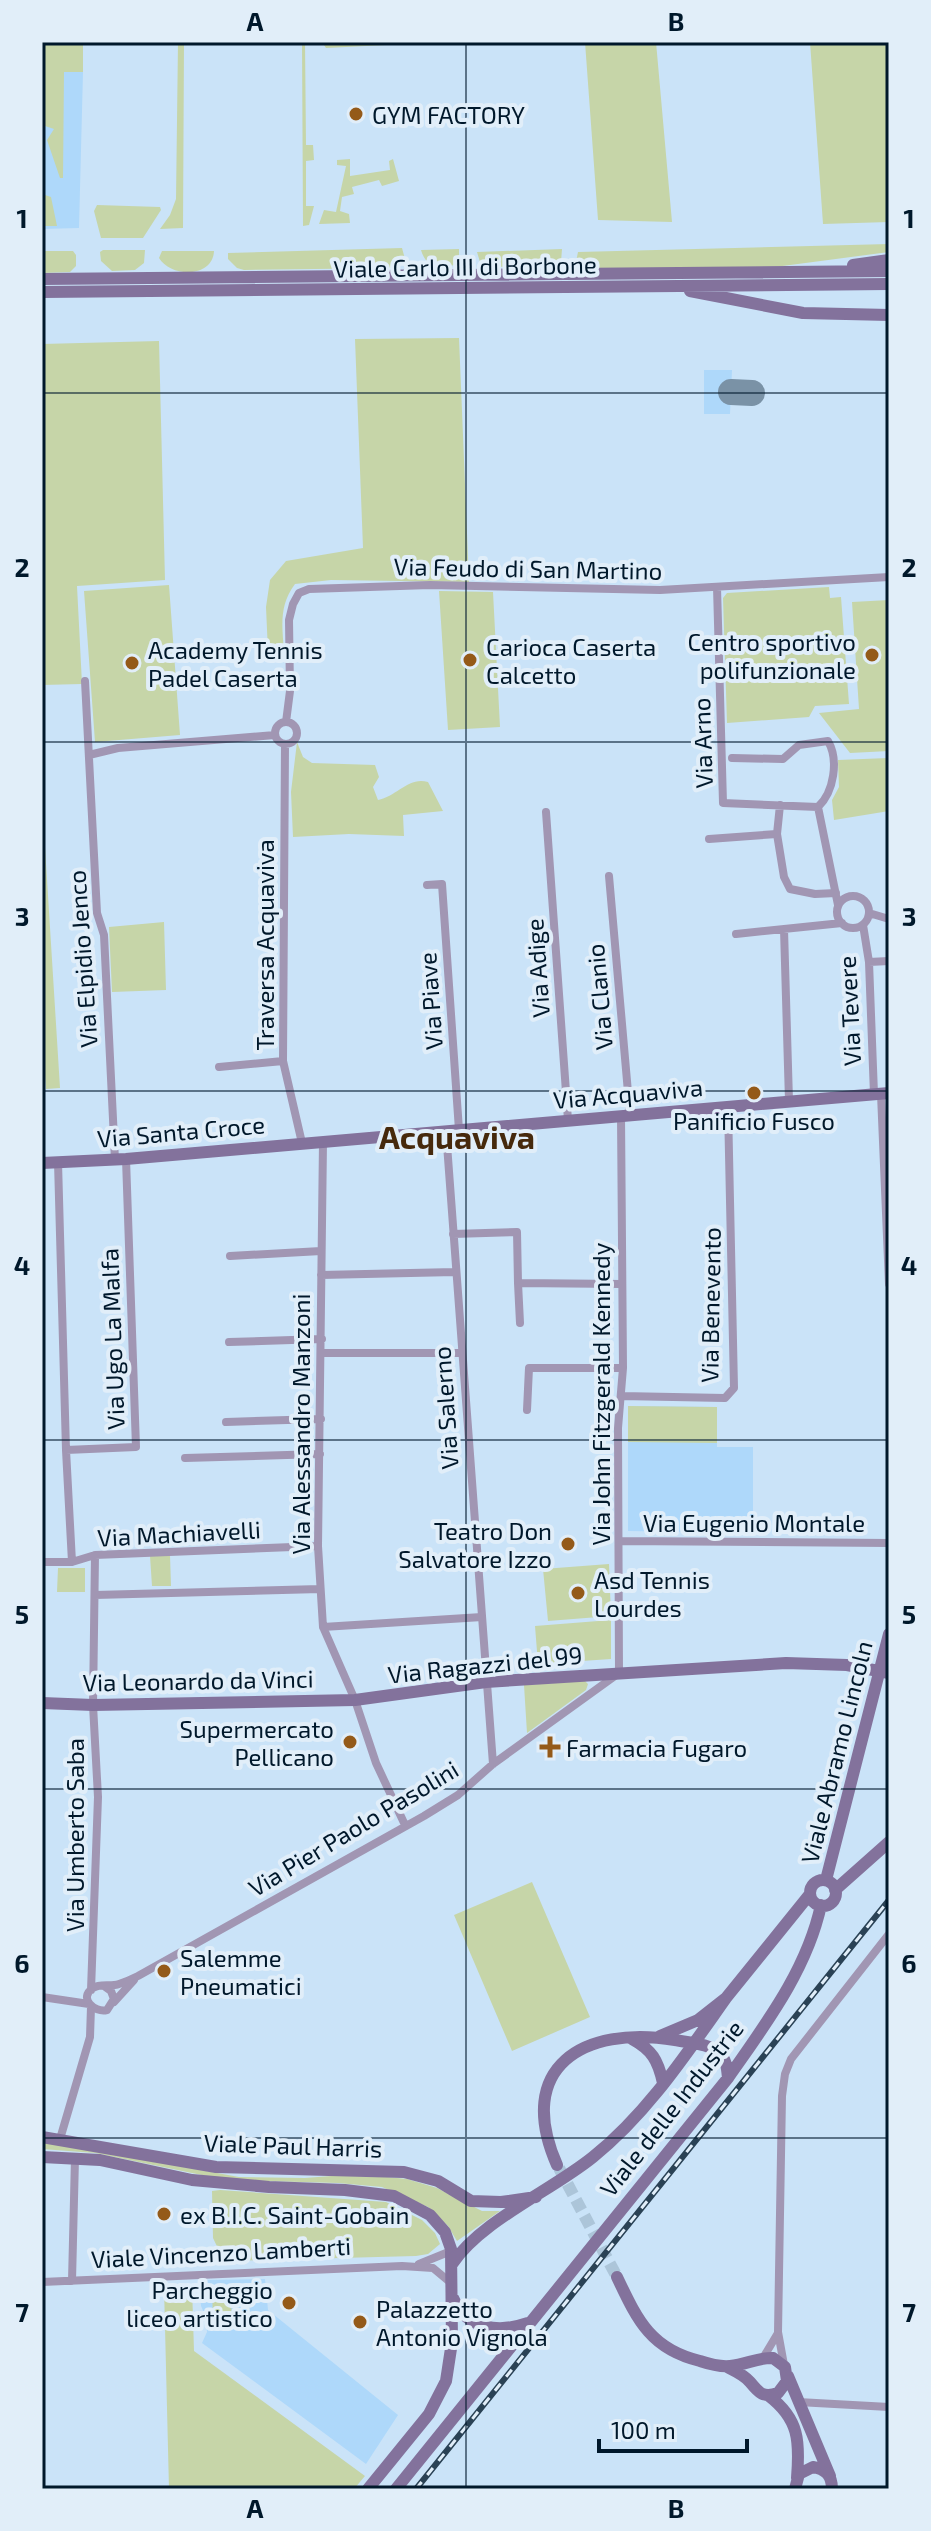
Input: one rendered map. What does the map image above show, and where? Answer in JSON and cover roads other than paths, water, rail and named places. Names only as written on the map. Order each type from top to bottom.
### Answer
[{"type":"street","points":[[798,272],[889,260]]},
{"type":"street","name":"Viale Carlo III di Borbone","points":[[42,279],[889,271]]},
{"type":"street","name":"Viale Carlo III di Borbone","points":[[42,292],[889,284]]},
{"type":"street","points":[[667,287],[803,313],[889,315]]},
{"type":"street","name":"Via Feudo di San Martino","points":[[286,722],[291,680],[289,620],[299,593],[309,589],[430,585],[660,590],[889,577]]},
{"type":"street","name":"Via Arno","points":[[717,587],[723,803],[818,807],[825,800],[833,782],[828,741],[799,745],[783,759],[732,758]]},
{"type":"street","name":"Via Elpidio Jenco","points":[[85,681],[97,913],[104,935],[120,1160]]},
{"type":"street","points":[[286,722],[293,725],[297,734],[294,741],[285,745],[279,743],[275,735],[278,726],[286,722]]},
{"type":"street","points":[[89,755],[118,748],[275,735]]},
{"type":"street","name":"Traversa Acquaviva","points":[[285,745],[283,1061],[302,1143]]},
{"type":"street","points":[[780,805],[777,834],[784,877],[790,889],[815,894],[836,893]]},
{"type":"street","points":[[818,807],[836,893],[837,915],[842,923]]},
{"type":"street","name":"Via Adige","points":[[546,812],[568,1120]]},
{"type":"street","points":[[709,839],[777,834]]},
{"type":"street","name":"Via Clanio","points":[[609,876],[625,1116]]},
{"type":"street","name":"Via Piave","points":[[427,885],[442,884],[452,1130]]},
{"type":"street","points":[[736,934],[842,923],[854,928],[863,925],[869,913],[864,899],[855,895],[845,897],[838,905]]},
{"type":"street","points":[[869,913],[889,919]]},
{"type":"street","name":"Via Tevere","points":[[863,925],[881,1094],[889,1284]]},
{"type":"street","points":[[784,929],[789,1101]]},
{"type":"street","points":[[869,962],[889,961]]},
{"type":"street","points":[[219,1067],[283,1061]]},
{"type":"street","name":"Via Acquaviva","points":[[323,1142],[881,1094]]},
{"type":"street","name":"Via Benevento","points":[[621,1396],[725,1398],[734,1388],[728,1107]]},
{"type":"street","name":"Via John Fitzgerald Kennedy","points":[[619,1673],[618,1428],[623,1368],[621,1284],[625,1116]]},
{"type":"street","name":"Via Salerno","points":[[452,1130],[453,1234],[460,1353],[493,1764]]},
{"type":"street","name":"Via Santa Croce","points":[[42,1163],[120,1160],[323,1142]]},
{"type":"street","name":"Via Alessandro Manzoni","points":[[323,1142],[318,1546],[323,1627],[355,1700],[376,1763],[405,1825]]},
{"type":"street","name":"Via Ugo La Malfa","points":[[66,1450],[136,1447],[120,1160]]},
{"type":"street","points":[[58,1162],[72,1562]]},
{"type":"street","points":[[453,1234],[517,1232],[520,1323]]},
{"type":"street","points":[[230,1256],[321,1251]]},
{"type":"street","points":[[321,1275],[455,1272]]},
{"type":"street","points":[[518,1283],[621,1284]]},
{"type":"street","points":[[229,1342],[322,1339]]},
{"type":"street","points":[[322,1353],[460,1353]]},
{"type":"street","points":[[527,1410],[529,1368],[623,1368]]},
{"type":"street","points":[[226,1422],[321,1419]]},
{"type":"street","points":[[185,1458],[320,1454]]},
{"type":"street","name":"Via Eugenio Montale","points":[[619,1541],[889,1543]]},
{"type":"street","name":"Via Machiavelli","points":[[42,1562],[72,1562],[95,1555],[318,1546]]},
{"type":"street","name":"Via Umberto Saba","points":[[90,1991],[98,1797],[93,1705],[95,1555]]},
{"type":"street","points":[[95,1595],[320,1589]]},
{"type":"street","points":[[323,1627],[482,1617]]},
{"type":"street","name":"Viale Abramo Lincoln","points":[[831,1885],[885,1668],[889,1634]]},
{"type":"street","name":"Via Ragazzi del 99","points":[[355,1700],[486,1682],[619,1673],[786,1663],[885,1668]]},
{"type":"street","name":"Via Pier Paolo Pasolini","points":[[103,1986],[119,1984],[138,1976],[458,1795],[493,1764],[619,1673]]},
{"type":"street","name":"Via Leonardo da Vinci","points":[[42,1703],[93,1705],[355,1700]]},
{"type":"street","points":[[831,1885],[832,1902],[821,1905],[813,1901],[810,1894],[815,1883],[831,1885],[889,1842]]},
{"type":"street","name":"Viale Abramo Lincoln","points":[[657,2037],[698,2020],[726,1998],[810,1894]]},
{"type":"street","name":"Viale delle Industrie","points":[[396,2489],[728,2078],[802,1962],[821,1905]]},
{"type":"street","points":[[832,2485],[786,2372],[778,2332],[782,2096],[791,2059],[889,1934]]},
{"type":"street","name":"Via Umberto Saba","points":[[93,1967],[103,1986]]},
{"type":"street","name":"Via Pier Paolo Pasolini","points":[[90,2037],[110,2007],[138,1976]]},
{"type":"street","points":[[42,1997],[65,1999],[99,2012],[110,2007],[113,1995],[103,1986],[65,1999]]},
{"type":"street","points":[[90,1991],[90,2006]]},
{"type":"street","name":"Viale Vincenzo Lamberti","points":[[402,2266],[452,2258],[475,2238],[592,2158],[627,2128],[726,1998]]},
{"type":"street","name":"Via Pier Paolo Pasolini","points":[[60,2139],[90,2037],[90,2006]]},
{"type":"street","name":"Viale Abramo Lincoln","points":[[557,2165],[545,2133],[545,2096],[552,2079],[571,2055],[582,2047],[614,2038],[657,2037],[694,2043],[719,2053],[727,2067],[728,2078]]},
{"type":"street","points":[[632,2039],[653,2053],[659,2063],[663,2083]]},
{"type":"street","name":"Viale Paul Harris","points":[[42,2137],[216,2167],[404,2172],[438,2181],[471,2201],[501,2202],[536,2197]]},
{"type":"street","name":"Viale Paul Harris","points":[[42,2157],[100,2160],[192,2180],[394,2196],[430,2215],[445,2232],[452,2258]]},
{"type":"street","points":[[72,2281],[75,2158]]},
{"type":"street","points":[[368,2489],[429,2414],[446,2381],[452,2342],[452,2258]]},
{"type":"street","name":"Viale Vincenzo Lamberti","points":[[42,2282],[402,2266],[433,2268],[451,2285]]},
{"type":"street","points":[[617,2277],[630,2306],[650,2336],[676,2354],[727,2367],[750,2382],[759,2394],[769,2396],[786,2409],[794,2424],[798,2464],[795,2486]]},
{"type":"street","points":[[451,2285],[460,2311],[475,2322],[496,2329],[528,2323]]},
{"type":"street","points":[[750,2382],[750,2372],[778,2332]]},
{"type":"street","points":[[727,2367],[773,2358],[786,2372]]},
{"type":"street","points":[[769,2396],[782,2390],[786,2372]]},
{"type":"street","points":[[797,2402],[889,2407]]},
{"type":"street","points":[[795,2486],[803,2470],[813,2467],[823,2470],[832,2485]]},
{"type":"tunnel","points":[[559,2168],[617,2277]]},
{"type":"railway","points":[[416,2489],[889,1900]]},
{"type":"place","name":"GYM FACTORY","points":[[356,114]]},
{"type":"place","name":"Centro sportivo polifunzionale","points":[[872,655]]},
{"type":"place","name":"Carioca Caserta Calcetto","points":[[470,660]]},
{"type":"place","name":"Academy Tennis Padel Caserta","points":[[132,663]]},
{"type":"place","name":"Panificio Fusco","points":[[754,1093]]},
{"type":"place","name":"Teatro Don Salvatore Izzo","points":[[568,1544]]},
{"type":"place","name":"Asd Tennis Lourdes","points":[[578,1593]]},
{"type":"place","name":"Supermercato Pellicano","points":[[350,1742]]},
{"type":"place","name":"Farmacia Fugaro","points":[[550,1747]]},
{"type":"place","name":"Salemme Pneumatici","points":[[164,1971]]},
{"type":"place","name":"ex B.I.C. Saint-Gobain","points":[[164,2214]]},
{"type":"place","name":"Parcheggio liceo artistico","points":[[289,2303]]},
{"type":"place","name":"Palazzetto Antonio Vignola","points":[[360,2322]]},
{"type":"district","name":"Acquaviva","points":[[457,1136]]}]
